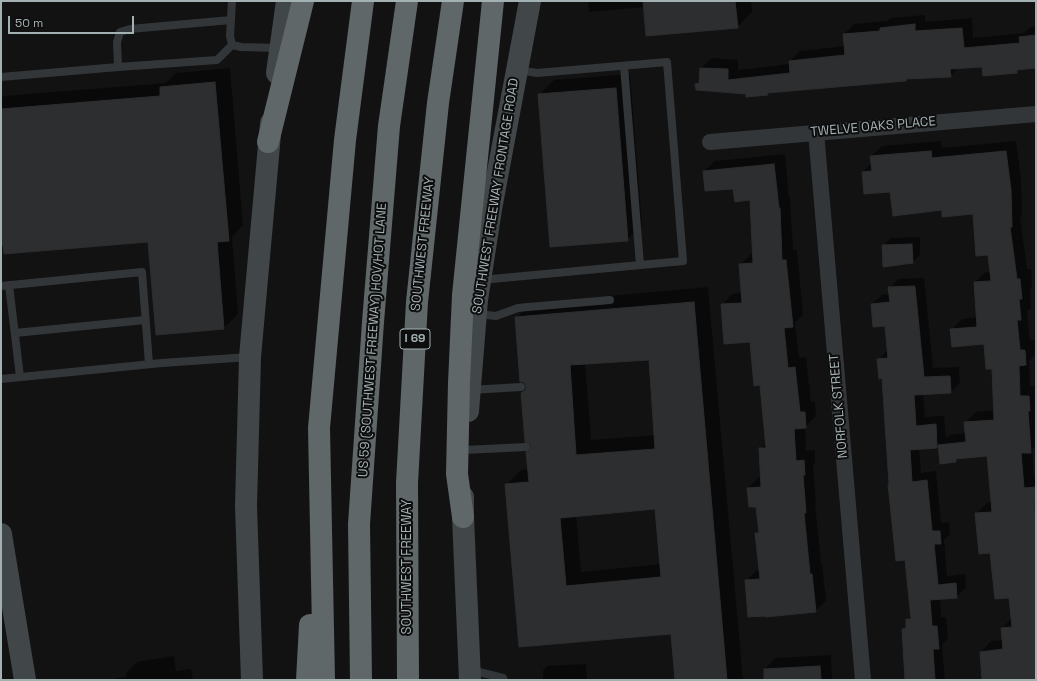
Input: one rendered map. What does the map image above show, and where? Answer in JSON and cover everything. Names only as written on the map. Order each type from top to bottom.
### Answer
[{"type":"highway","points":[[268,142],[303,1]]},
{"type":"highway","points":[[307,680],[319,428],[345,140],[363,1]]},
{"type":"highway","name":"US 59 (SOUTHWEST FREEWAY) HOV/HOT LANE","points":[[361,680],[359,524],[370,353],[389,126],[407,1]]},
{"type":"highway","name":"SOUTHWEST FREEWAY","points":[[408,680],[407,483],[417,302],[438,103],[453,1]]},
{"type":"highway","points":[[463,517],[457,474],[463,295],[493,1]]},
{"type":"highway","points":[[319,428],[324,680]]},
{"type":"main road","points":[[252,680],[246,506],[250,357],[268,142],[287,1]]},
{"type":"main road","name":"SOUTHWEST FREEWAY FRONTAGE ROAD","points":[[470,675],[463,517],[464,450],[469,390],[480,280],[491,209],[530,1]]},
{"type":"main road","points":[[1,534],[25,680]]},
{"type":"street","name":"TWELVE OAKS PLACE","points":[[710,142],[1036,114]]},
{"type":"street","name":"NORFOLK STREET","points":[[816,132],[863,680]]},
{"type":"lane","points":[[232,1],[230,36],[232,45]]},
{"type":"lane","points":[[118,68],[117,42],[120,32],[130,29],[231,20]]},
{"type":"lane","points":[[232,45],[241,47],[280,48]]},
{"type":"lane","points":[[1,77],[217,60],[232,45]]},
{"type":"lane","points":[[480,280],[683,261],[667,62],[537,73],[517,70]]},
{"type":"lane","points":[[624,66],[640,265]]},
{"type":"lane","points":[[20,377],[15,333],[5,286],[142,272],[149,364]]},
{"type":"lane","points":[[476,314],[496,316],[523,307],[610,300]]},
{"type":"lane","points":[[15,333],[145,320]]},
{"type":"lane","points":[[1,379],[149,364],[250,357]]},
{"type":"lane","points":[[469,390],[521,387]]},
{"type":"lane","points":[[464,450],[526,447]]},
{"type":"lane","points":[[470,675],[503,678],[504,680]]},
{"type":"building","points":[[643,1],[735,1],[738,28],[646,36]]},
{"type":"building","points":[[915,24],[915,31],[962,28],[964,48],[1020,43],[1019,37],[1036,35],[1036,68],[1017,70],[1017,73],[983,76],[982,67],[950,69],[951,77],[906,79],[906,81],[767,93],[768,95],[746,97],[746,94],[696,90],[695,84],[699,83],[700,68],[728,69],[728,80],[790,73],[789,61],[845,55],[843,34],[880,31],[880,28]]},
{"type":"building","points":[[215,82],[229,241],[217,242],[224,329],[156,335],[148,242],[4,254],[3,245],[1,246],[1,109],[160,96],[160,87]]},
{"type":"building","points":[[616,88],[628,241],[550,247],[538,94]]},
{"type":"building","points":[[931,151],[932,158],[1006,151],[1011,190],[1012,227],[1010,227],[1017,279],[1020,279],[1022,299],[1019,299],[1021,320],[1017,320],[1020,350],[1025,350],[1026,365],[1019,366],[1020,396],[1029,396],[1030,411],[1028,411],[1031,453],[1021,453],[1024,488],[1036,487],[1036,502],[1034,503],[1036,522],[1036,680],[982,680],[980,652],[1003,649],[1001,628],[1012,627],[1009,598],[995,599],[990,553],[979,554],[975,513],[992,512],[987,456],[956,459],[956,462],[940,464],[938,445],[966,442],[964,422],[994,420],[992,369],[986,369],[984,344],[952,347],[950,329],[977,327],[974,282],[991,281],[988,255],[976,256],[973,214],[942,217],[942,210],[893,216],[890,192],[864,194],[862,172],[872,171],[870,156]]},
{"type":"building","points":[[774,164],[780,208],[782,260],[786,260],[793,327],[784,328],[788,368],[795,367],[800,412],[805,412],[806,428],[794,429],[796,461],[804,460],[805,475],[803,475],[806,513],[804,513],[810,574],[812,574],[816,612],[765,617],[748,617],[745,580],[760,579],[755,533],[759,533],[756,507],[749,507],[747,488],[761,487],[759,448],[766,448],[760,385],[754,386],[750,342],[724,344],[721,304],[742,303],[739,264],[753,263],[750,200],[735,202],[733,189],[705,191],[703,171]]},
{"type":"building","points":[[912,244],[913,263],[883,267],[882,245]]},
{"type":"building","points":[[914,286],[924,377],[950,376],[951,393],[914,395],[916,426],[936,424],[937,448],[910,450],[912,482],[927,480],[932,531],[940,531],[941,544],[934,544],[938,585],[956,583],[957,598],[930,600],[932,626],[937,626],[939,649],[933,649],[935,680],[905,680],[902,629],[906,628],[906,619],[911,619],[905,560],[896,561],[888,484],[882,378],[879,379],[877,359],[888,358],[885,326],[873,327],[871,304],[890,302],[888,287]]},
{"type":"building","points":[[694,302],[727,680],[675,680],[671,634],[519,647],[505,484],[529,482],[526,452],[529,451],[531,447],[530,444],[525,442],[521,393],[526,390],[526,386],[524,382],[520,382],[515,317]],"holes":[[[649,360],[655,449],[576,455],[570,365]],[[655,509],[661,577],[566,586],[560,518]]]},
{"type":"building","points":[[820,666],[821,680],[764,680],[764,669]]}]
